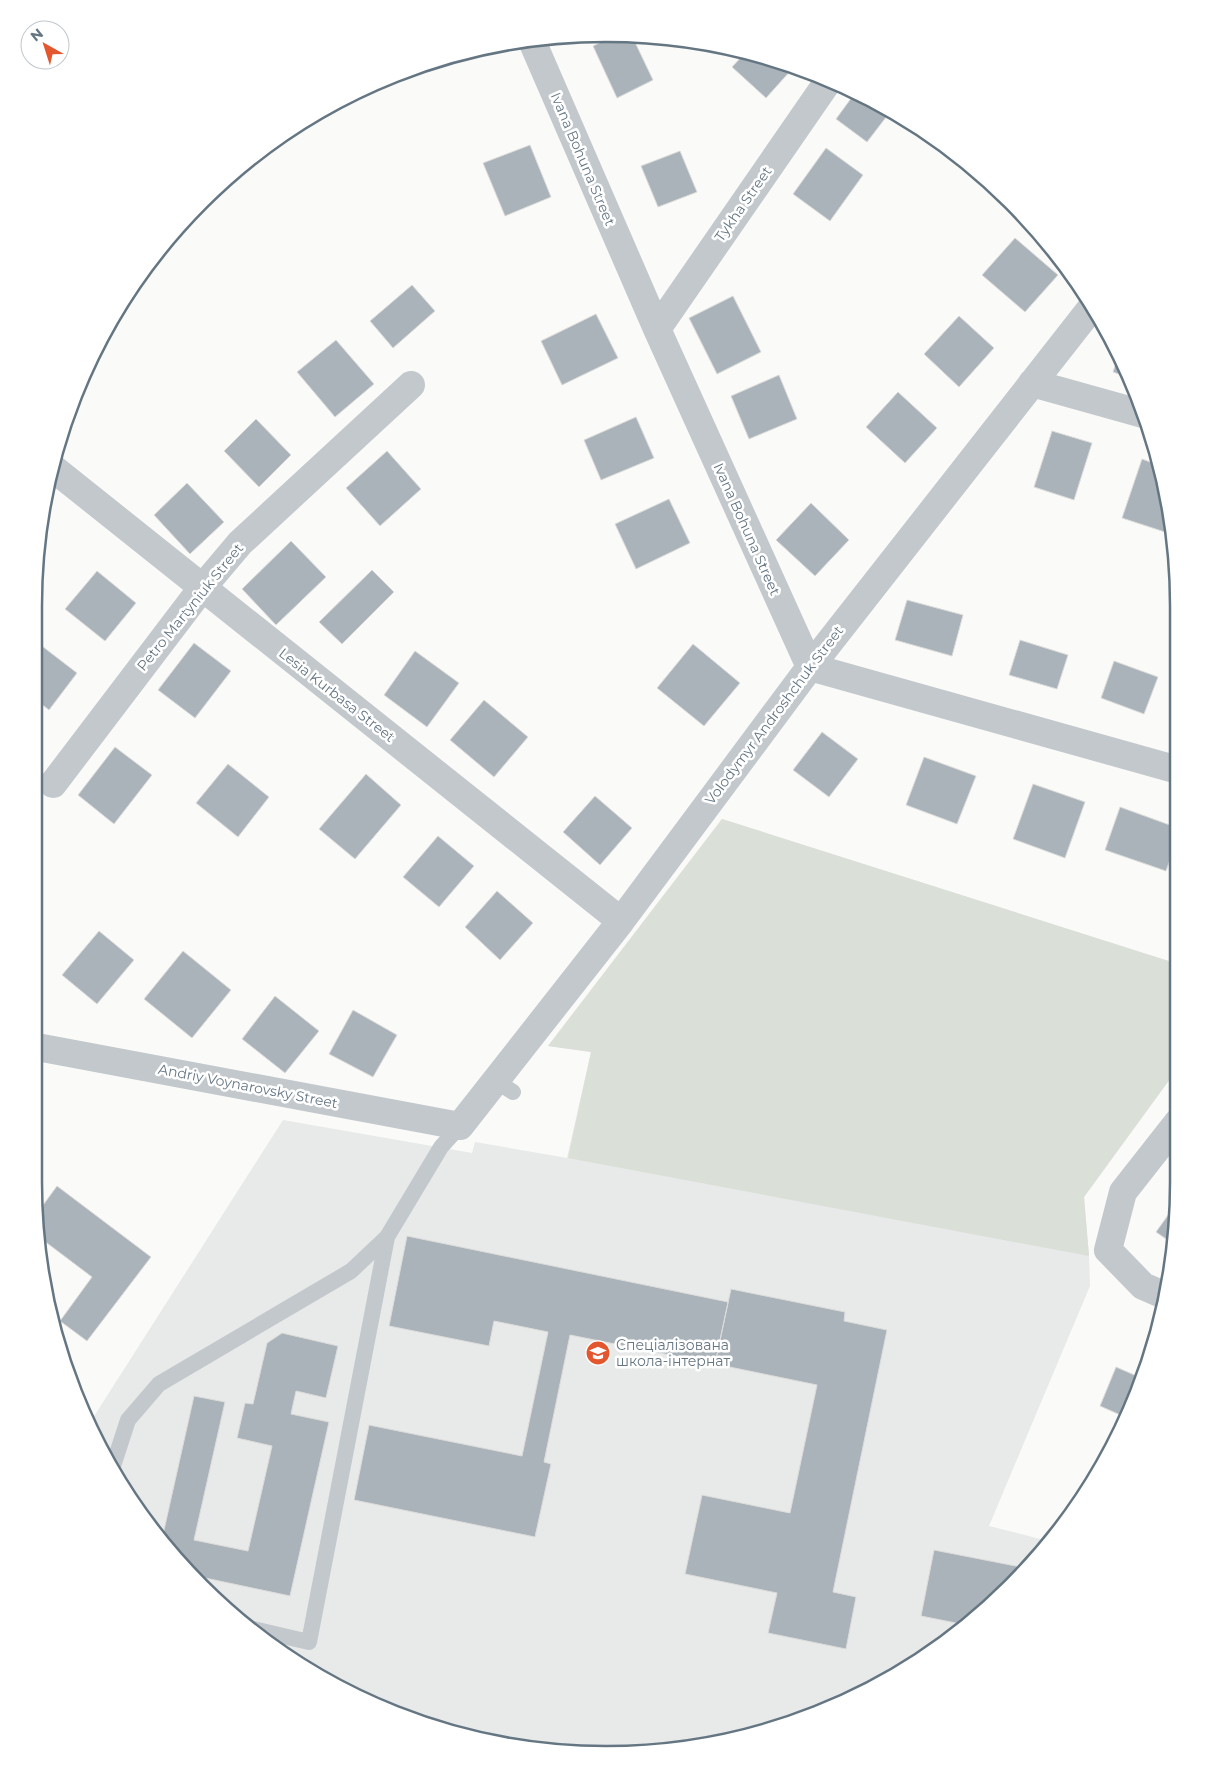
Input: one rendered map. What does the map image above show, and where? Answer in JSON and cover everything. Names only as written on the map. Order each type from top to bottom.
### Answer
[{"type":"street","name":"Ivana Bohuna Street","points":[[535,47],[657,330],[810,667]]},
{"type":"street","name":"Tykha Street","points":[[657,330],[825,86]]},
{"type":"street","name":"Volodymyr Androshchuk Street","points":[[460,1126],[504,1086],[621,921],[810,667],[1087,313]]},
{"type":"street","points":[[1032,383],[1135,412]]},
{"type":"street","name":"Petro Martyniuk Street","points":[[52,784],[202,588],[240,543],[411,386]]},
{"type":"street","name":"Lesia Kurbasa Street","points":[[59,473],[621,921]]},
{"type":"street","points":[[810,667],[1170,768]]},
{"type":"street","name":"Andriy Voynarovsky Street","points":[[42,1048],[460,1126]]},
{"type":"street","points":[[1159,1293],[1143,1286],[1108,1250],[1122,1192],[1170,1132]]},
{"type":"lane","points":[[115,1459],[128,1420],[160,1384],[352,1271],[387,1237],[441,1147],[460,1126]]},
{"type":"lane","points":[[268,1632],[309,1642],[387,1237]]},
{"type":"shaded area","name":"Спеціалізована школа-інтернат","points":[[722,819],[1170,961],[1170,1079],[1084,1197],[1090,1286],[989,1526],[1042,1539],[1030,1554],[978,1606],[949,1629],[919,1651],[888,1670],[822,1703],[787,1716],[716,1735],[680,1741],[606,1746],[532,1741],[496,1735],[425,1716],[390,1703],[324,1670],[293,1651],[234,1606],[182,1554],[159,1525],[137,1495],[118,1464],[94,1416],[283,1120],[472,1153],[475,1142],[567,1158],[591,1052],[548,1046]]},
{"type":"shaded area","points":[[722,819],[1170,961],[1170,1079],[1084,1197],[1089,1256],[568,1158],[591,1052],[548,1046]]},
{"type":"building","points":[[601,42],[636,44],[653,80],[617,98],[593,46]]},
{"type":"building","points":[[740,59],[789,73],[766,98],[732,67]]},
{"type":"building","points":[[851,99],[886,117],[867,142],[836,119]]},
{"type":"building","points":[[530,145],[551,197],[505,216],[483,163]]},
{"type":"building","points":[[826,148],[863,175],[830,221],[793,194]]},
{"type":"building","points":[[680,151],[697,192],[658,207],[641,166]]},
{"type":"building","points":[[1015,238],[1058,275],[1025,312],[982,275]]},
{"type":"building","points":[[412,285],[435,311],[393,348],[370,321]]},
{"type":"building","points":[[733,296],[761,352],[717,374],[689,318]]},
{"type":"building","points":[[596,314],[618,358],[562,385],[541,341]]},
{"type":"building","points":[[959,316],[994,348],[959,387],[924,354]]},
{"type":"building","points":[[336,340],[374,384],[335,417],[297,372]]},
{"type":"building","points":[[1115,366],[1119,374],[1113,372]]},
{"type":"building","points":[[779,375],[797,419],[749,439],[731,396]]},
{"type":"building","points":[[898,392],[937,428],[905,463],[866,427]]},
{"type":"building","points":[[636,417],[654,458],[601,480],[584,440]]},
{"type":"building","points":[[256,419],[291,455],[259,487],[224,451]]},
{"type":"building","points":[[1052,431],[1092,443],[1074,500],[1034,487]]},
{"type":"building","points":[[387,451],[421,489],[380,526],[346,488]]},
{"type":"building","points":[[1142,459],[1151,462],[1165,532],[1122,518]]},
{"type":"building","points":[[187,483],[224,522],[190,554],[154,515]]},
{"type":"building","points":[[669,499],[690,543],[636,569],[615,524]]},
{"type":"building","points":[[811,503],[849,540],[815,576],[776,540]]},
{"type":"building","points":[[291,541],[326,577],[276,625],[242,589]]},
{"type":"building","points":[[372,570],[394,592],[342,644],[319,622]]},
{"type":"building","points":[[97,571],[136,603],[105,641],[65,609]]},
{"type":"building","points":[[907,600],[963,615],[952,656],[895,640]]},
{"type":"building","points":[[1020,640],[1068,655],[1057,689],[1009,675]]},
{"type":"building","points":[[194,643],[231,671],[195,718],[158,690]]},
{"type":"building","points":[[693,644],[740,683],[704,726],[657,688]]},
{"type":"building","points":[[42,646],[77,673],[49,710],[42,704]]},
{"type":"building","points":[[415,651],[459,683],[427,727],[384,695]]},
{"type":"building","points":[[1114,661],[1158,677],[1144,714],[1101,698]]},
{"type":"building","points":[[484,700],[528,737],[494,777],[450,740]]},
{"type":"building","points":[[822,732],[858,759],[829,797],[793,770]]},
{"type":"building","points":[[115,747],[152,775],[114,824],[78,795]]},
{"type":"building","points":[[924,757],[976,776],[957,824],[906,805]]},
{"type":"building","points":[[228,764],[269,797],[238,837],[196,803]]},
{"type":"building","points":[[366,774],[401,805],[355,859],[319,829]]},
{"type":"building","points":[[1033,784],[1085,802],[1065,858],[1013,839]]},
{"type":"building","points":[[595,796],[632,828],[600,865],[563,832]]},
{"type":"building","points":[[1120,807],[1170,825],[1170,860],[1166,871],[1105,850]]},
{"type":"building","points":[[438,836],[474,866],[439,907],[403,877]]},
{"type":"building","points":[[497,891],[533,923],[500,960],[465,927]]},
{"type":"building","points":[[99,931],[134,960],[97,1004],[62,975]]},
{"type":"building","points":[[183,951],[231,990],[192,1038],[144,999]]},
{"type":"building","points":[[275,996],[319,1031],[285,1073],[242,1039]]},
{"type":"building","points":[[353,1010],[397,1035],[373,1077],[329,1054]]},
{"type":"building","points":[[57,1186],[151,1257],[87,1341],[60,1321],[92,1277],[46,1242],[43,1205]]},
{"type":"building","points":[[1168,1215],[1166,1239],[1156,1232]]},
{"type":"building","points":[[407,1236],[728,1302],[715,1364],[570,1335],[544,1462],[551,1464],[535,1537],[354,1500],[369,1425],[522,1456],[548,1332],[494,1321],[489,1346],[389,1326]]},
{"type":"building","points":[[731,1289],[845,1312],[844,1321],[887,1330],[833,1592],[856,1597],[846,1649],[768,1633],[777,1593],[685,1574],[702,1495],[790,1513],[817,1385],[715,1364]]},
{"type":"building","points":[[282,1333],[338,1346],[326,1398],[296,1391],[291,1414],[329,1422],[290,1596],[206,1578],[182,1554],[164,1531],[194,1396],[225,1402],[194,1540],[248,1551],[272,1446],[237,1438],[245,1403],[253,1404],[267,1343]]},
{"type":"building","points":[[1116,1367],[1135,1375],[1119,1414],[1100,1406]]},
{"type":"building","points":[[934,1550],[1018,1566],[978,1606],[956,1623],[921,1616]]},
{"type":"place","name":"Спеціалізована школа-інтернат","points":[[598,1353]]}]
